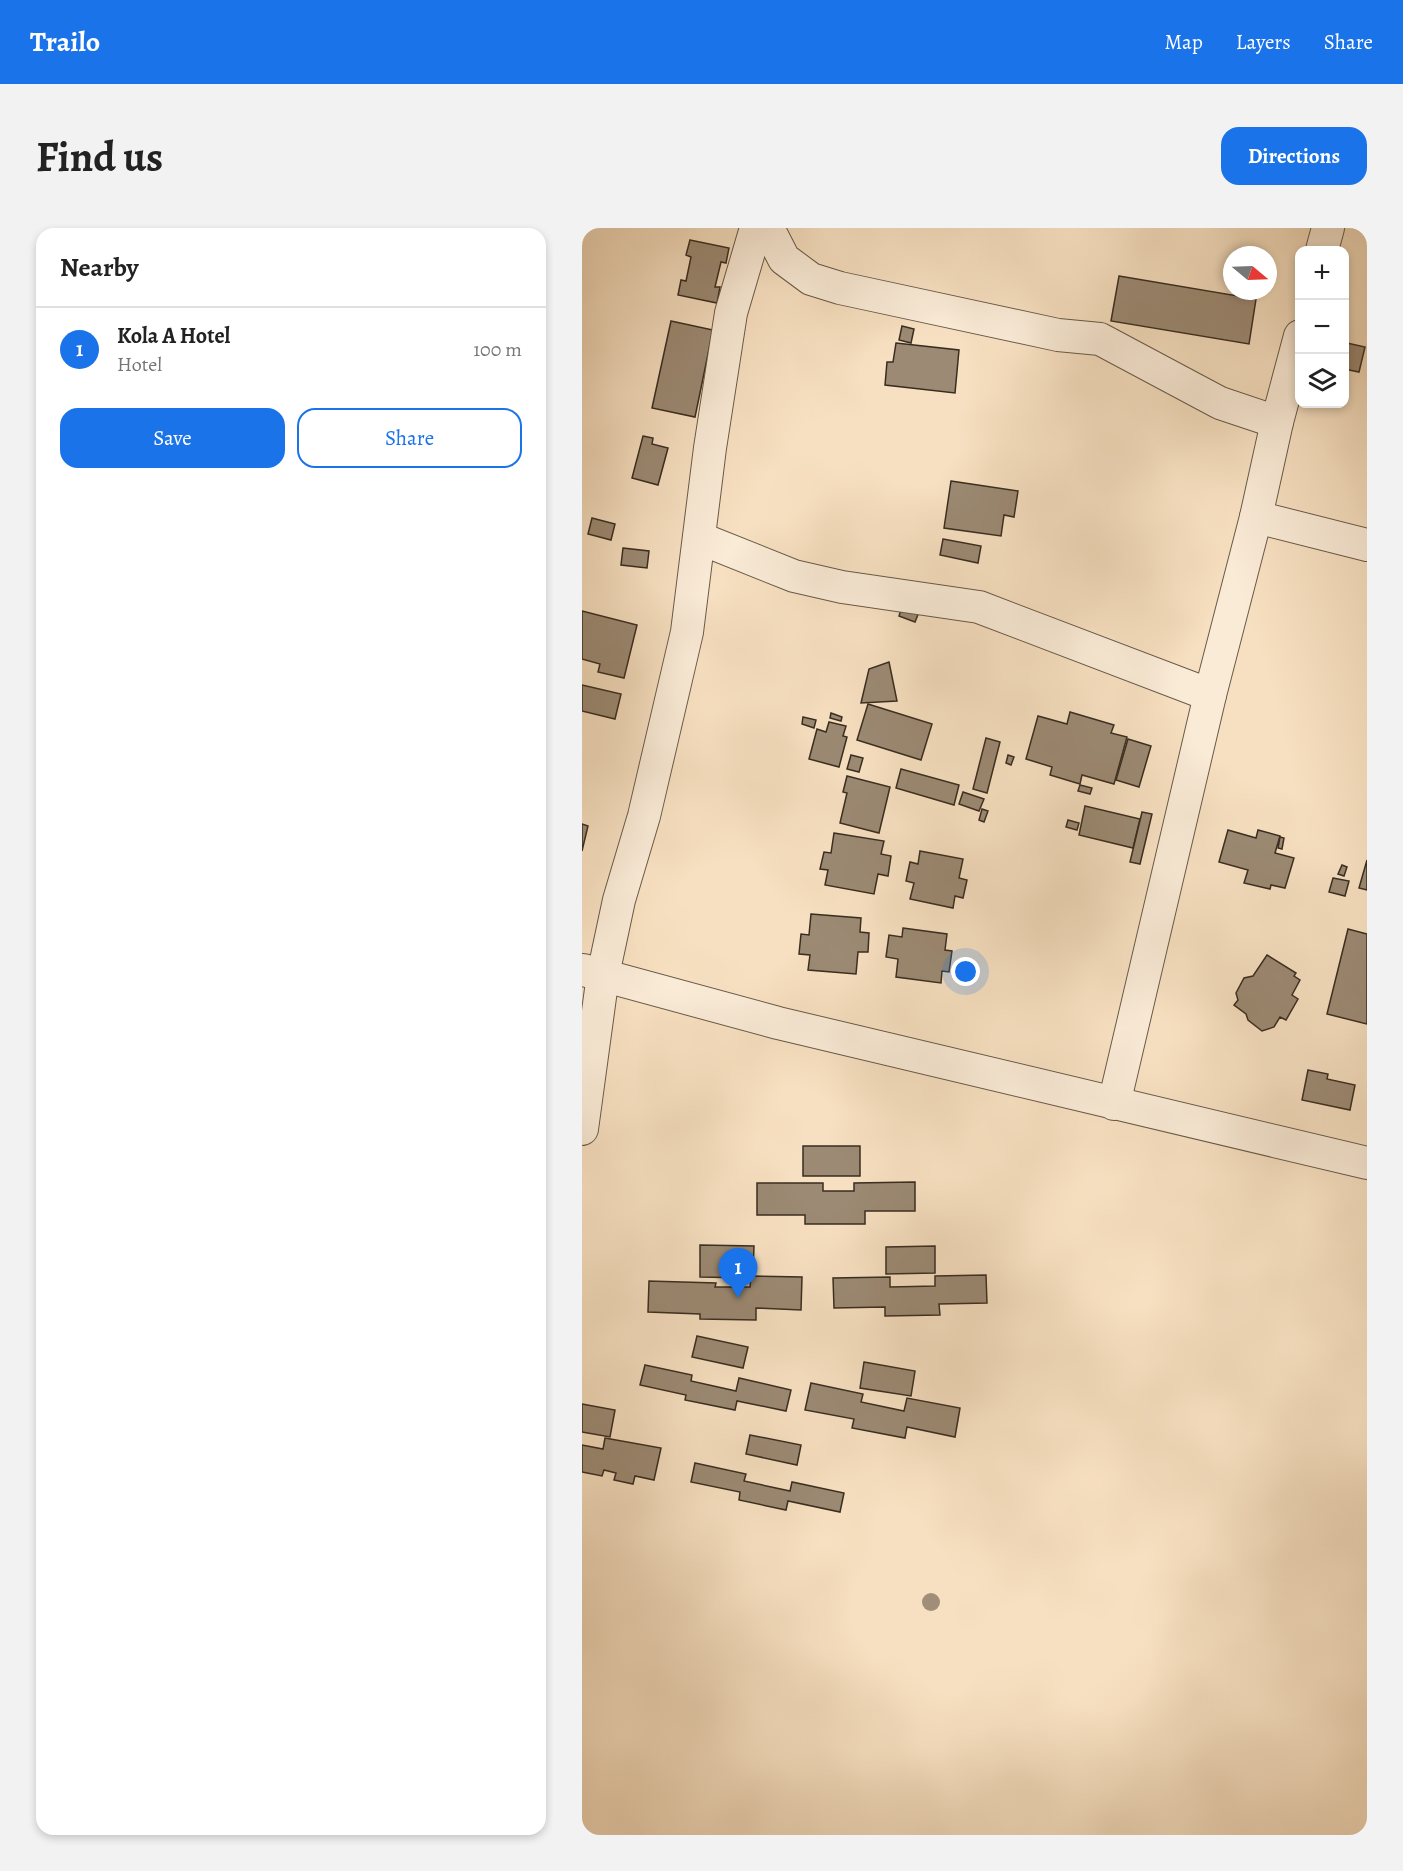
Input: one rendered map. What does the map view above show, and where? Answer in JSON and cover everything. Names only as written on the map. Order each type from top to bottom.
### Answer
[{"type":"street","points":[[582,1129],[593,972],[619,900],[644,816],[687,632],[710,448],[731,313],[756,228]]},
{"type":"street","points":[[768,228],[784,259],[811,279],[840,288],[1058,335],[1100,339],[1220,403],[1277,422]]},
{"type":"street","points":[[1323,246],[1328,228]]},
{"type":"street","points":[[1114,1104],[1210,696],[1295,352]]},
{"type":"street","points":[[1256,517],[1367,545]]},
{"type":"street","points":[[699,538],[794,576],[842,587],[979,607],[1210,696]]},
{"type":"street","points":[[593,972],[778,1023],[1367,1164]]},
{"type":"building","points":[[690,240],[729,248],[726,263],[721,262],[715,287],[720,287],[717,303],[678,295],[681,280],[686,281],[691,257],[686,255]]},
{"type":"building","points":[[1119,276],[1223,293],[1223,300],[1256,300],[1249,344],[1111,321]]},
{"type":"building","points":[[671,321],[713,330],[695,417],[652,408]]},
{"type":"building","points":[[902,326],[914,329],[911,343],[899,340]]},
{"type":"building","points":[[896,343],[959,350],[955,393],[885,385],[887,362],[893,362]]},
{"type":"building","points":[[1349,343],[1365,347],[1359,372],[1349,370]]},
{"type":"building","points":[[643,436],[653,438],[652,444],[668,448],[658,485],[632,478]]},
{"type":"building","points":[[951,481],[1018,491],[1014,517],[1004,515],[1001,536],[944,528]]},
{"type":"building","points":[[592,518],[615,524],[611,540],[588,534]]},
{"type":"building","points":[[943,539],[981,546],[978,563],[940,555]]},
{"type":"building","points":[[623,548],[649,551],[647,568],[621,565]]},
{"type":"building","points":[[902,607],[919,612],[915,622],[899,616]]},
{"type":"building","points":[[582,611],[637,625],[624,678],[598,672],[600,664],[582,659]]},
{"type":"building","points":[[889,662],[897,701],[861,703],[869,669]]},
{"type":"building","points":[[582,685],[621,694],[615,719],[582,711]]},
{"type":"building","points":[[868,704],[932,724],[921,760],[857,740]]},
{"type":"building","points":[[1070,712],[1114,725],[1111,733],[1127,737],[1114,784],[1082,775],[1080,784],[1050,775],[1052,767],[1026,759],[1038,716],[1067,724]]},
{"type":"building","points":[[831,713],[842,717],[841,721],[830,718]]},
{"type":"building","points":[[803,717],[816,720],[814,728],[802,724]]},
{"type":"building","points":[[829,722],[846,726],[843,736],[847,737],[839,767],[809,759],[817,729],[826,732]]},
{"type":"building","points":[[986,738],[1000,742],[987,793],[973,789]]},
{"type":"building","points":[[1128,739],[1151,746],[1139,787],[1116,780]]},
{"type":"building","points":[[851,755],[863,758],[859,772],[847,769]]},
{"type":"building","points":[[1008,755],[1014,757],[1011,765],[1006,763]]},
{"type":"building","points":[[901,769],[959,785],[954,805],[896,788]]},
{"type":"building","points":[[847,776],[890,787],[879,833],[840,823],[847,793],[843,792]]},
{"type":"building","points":[[1080,785],[1092,788],[1090,794],[1078,791]]},
{"type":"building","points":[[963,792],[984,799],[979,811],[959,804]]},
{"type":"building","points":[[1085,806],[1140,819],[1133,848],[1079,835]]},
{"type":"building","points":[[982,809],[988,811],[984,822],[979,820]]},
{"type":"building","points":[[1142,812],[1152,814],[1140,864],[1130,862]]},
{"type":"building","points":[[1068,820],[1079,823],[1077,830],[1066,827]]},
{"type":"building","points":[[582,824],[588,826],[582,851]]},
{"type":"building","points":[[1228,830],[1256,838],[1258,830],[1280,836],[1275,853],[1294,858],[1285,888],[1271,885],[1270,889],[1244,883],[1248,870],[1219,862]]},
{"type":"building","points":[[834,833],[884,841],[881,854],[891,856],[888,876],[878,874],[874,894],[825,885],[828,870],[820,869],[824,852],[831,853]]},
{"type":"building","points":[[1280,837],[1284,838],[1282,849],[1278,848]]},
{"type":"building","points":[[920,851],[963,859],[959,878],[967,880],[963,898],[955,896],[953,908],[910,899],[914,883],[906,881],[910,862],[918,864]]},
{"type":"building","points":[[1367,860],[1367,890],[1359,888]]},
{"type":"building","points":[[1342,865],[1347,867],[1344,876],[1338,874]]},
{"type":"building","points":[[1333,878],[1349,881],[1345,896],[1329,892]]},
{"type":"building","points":[[811,914],[861,918],[860,932],[869,933],[868,952],[858,952],[856,974],[808,970],[810,955],[799,954],[801,934],[809,935]]},
{"type":"building","points":[[903,928],[947,934],[945,950],[952,951],[949,972],[942,971],[941,983],[896,977],[898,959],[886,957],[889,935],[902,937]]},
{"type":"building","points":[[1348,929],[1367,934],[1367,1024],[1327,1014]]},
{"type":"building","points":[[1267,955],[1296,973],[1294,976],[1300,980],[1292,995],[1298,999],[1286,1020],[1280,1017],[1274,1027],[1262,1031],[1234,1005],[1238,1000],[1236,993],[1244,978],[1253,976]]},
{"type":"building","points":[[1308,1070],[1328,1074],[1327,1079],[1355,1085],[1350,1110],[1302,1100]]},
{"type":"building","points":[[803,1146],[860,1146],[860,1176],[803,1176]]},
{"type":"building","points":[[915,1182],[915,1211],[865,1211],[865,1224],[805,1224],[805,1215],[757,1215],[757,1183],[823,1183],[823,1191],[854,1191],[854,1183]]},
{"type":"building","points":[[700,1245],[754,1246],[753,1274],[749,1274],[749,1278],[700,1277]]},
{"type":"building","points":[[935,1246],[935,1273],[886,1274],[886,1247]]},
{"type":"building","points":[[986,1275],[987,1303],[939,1304],[940,1315],[885,1316],[885,1307],[834,1308],[833,1278],[890,1277],[890,1287],[935,1286],[935,1276]]},
{"type":"building","points":[[751,1276],[802,1277],[801,1310],[756,1308],[756,1320],[700,1319],[700,1314],[648,1312],[649,1281],[716,1283],[715,1287],[750,1287]]},
{"type":"building","points":[[697,1336],[748,1347],[743,1368],[692,1357]]},
{"type":"building","points":[[864,1362],[915,1371],[911,1396],[860,1388]]},
{"type":"building","points":[[645,1365],[692,1375],[691,1381],[736,1391],[739,1378],[791,1390],[786,1411],[737,1401],[735,1410],[685,1400],[686,1395],[640,1385]]},
{"type":"building","points":[[811,1383],[863,1394],[861,1402],[904,1411],[907,1398],[960,1408],[955,1437],[907,1427],[905,1438],[852,1428],[854,1419],[805,1410]]},
{"type":"building","points":[[582,1404],[615,1410],[610,1437],[582,1432]]},
{"type":"building","points":[[750,1435],[801,1445],[797,1465],[746,1454]]},
{"type":"building","points":[[605,1438],[661,1448],[654,1480],[635,1476],[633,1484],[614,1480],[616,1473],[604,1470],[602,1476],[582,1472],[582,1445],[603,1449]]},
{"type":"building","points":[[695,1463],[746,1474],[744,1481],[790,1491],[792,1482],[844,1493],[840,1512],[788,1501],[786,1510],[739,1500],[740,1492],[691,1482]]},
{"type":"place","name":"Kola A Hotel","points":[[738,1298]]}]
